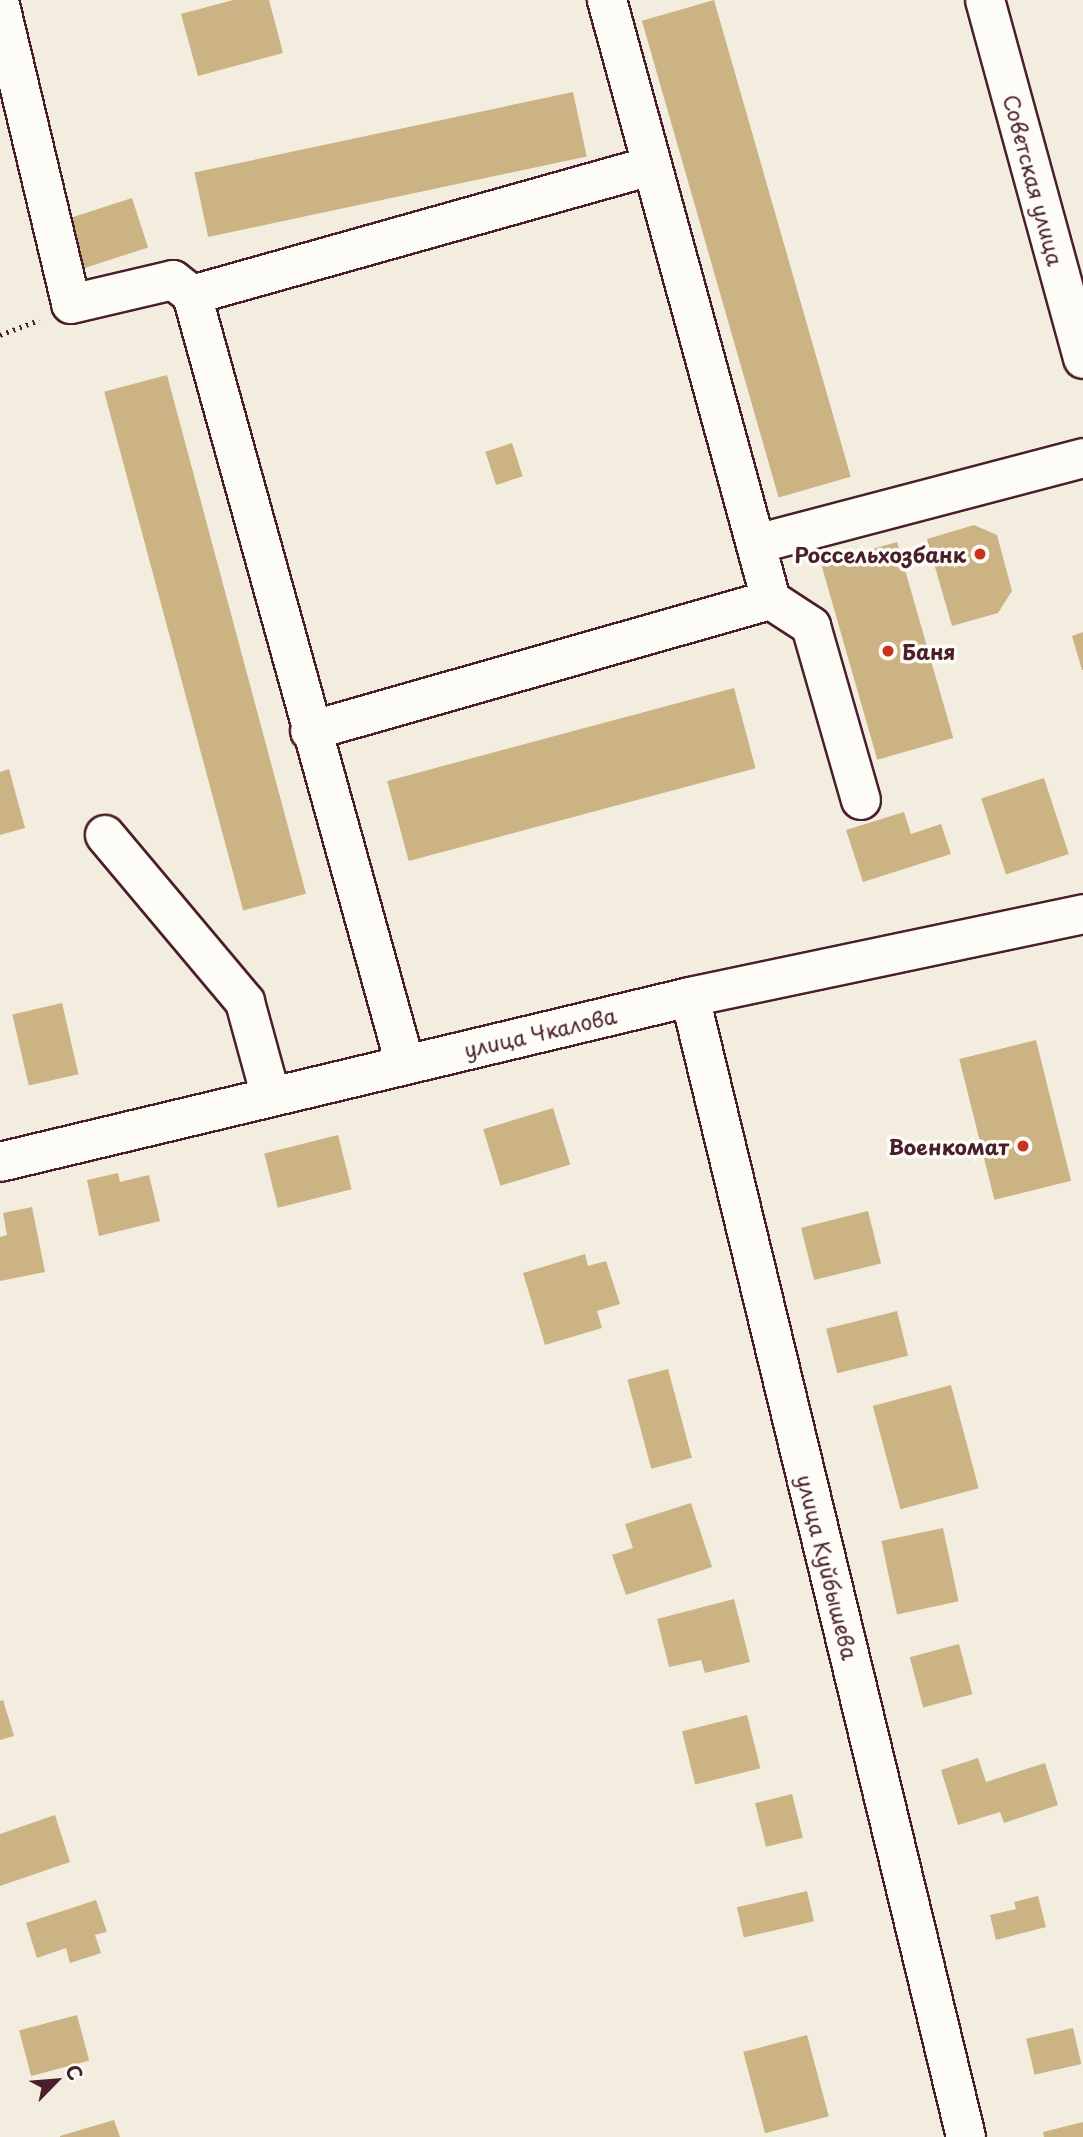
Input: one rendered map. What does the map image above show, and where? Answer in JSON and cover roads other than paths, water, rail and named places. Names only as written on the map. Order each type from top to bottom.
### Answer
[{"type":"street","points":[[607,0],[771,600],[811,626],[861,800]]},
{"type":"street","name":"Советская улица","points":[[985,0],[1083,359]]},
{"type":"street","points":[[0,5],[71,304],[173,280],[192,295],[310,731],[405,1065]]},
{"type":"street","points":[[192,295],[652,166]]},
{"type":"street","points":[[756,544],[1083,458]]},
{"type":"street","points":[[310,731],[771,600]]},
{"type":"street","points":[[105,835],[245,1002],[271,1097]]},
{"type":"street","name":"улица Чкалова","points":[[0,1163],[690,997],[1083,914]]},
{"type":"street","name":"улица Куйбышева","points":[[690,997],[966,2137]]},
{"type":"place","name":"Россельхозбанк","points":[[980,554]]},
{"type":"place","name":"Баня","points":[[888,651]]},
{"type":"place","name":"Военкомат","points":[[1023,1146]]}]
